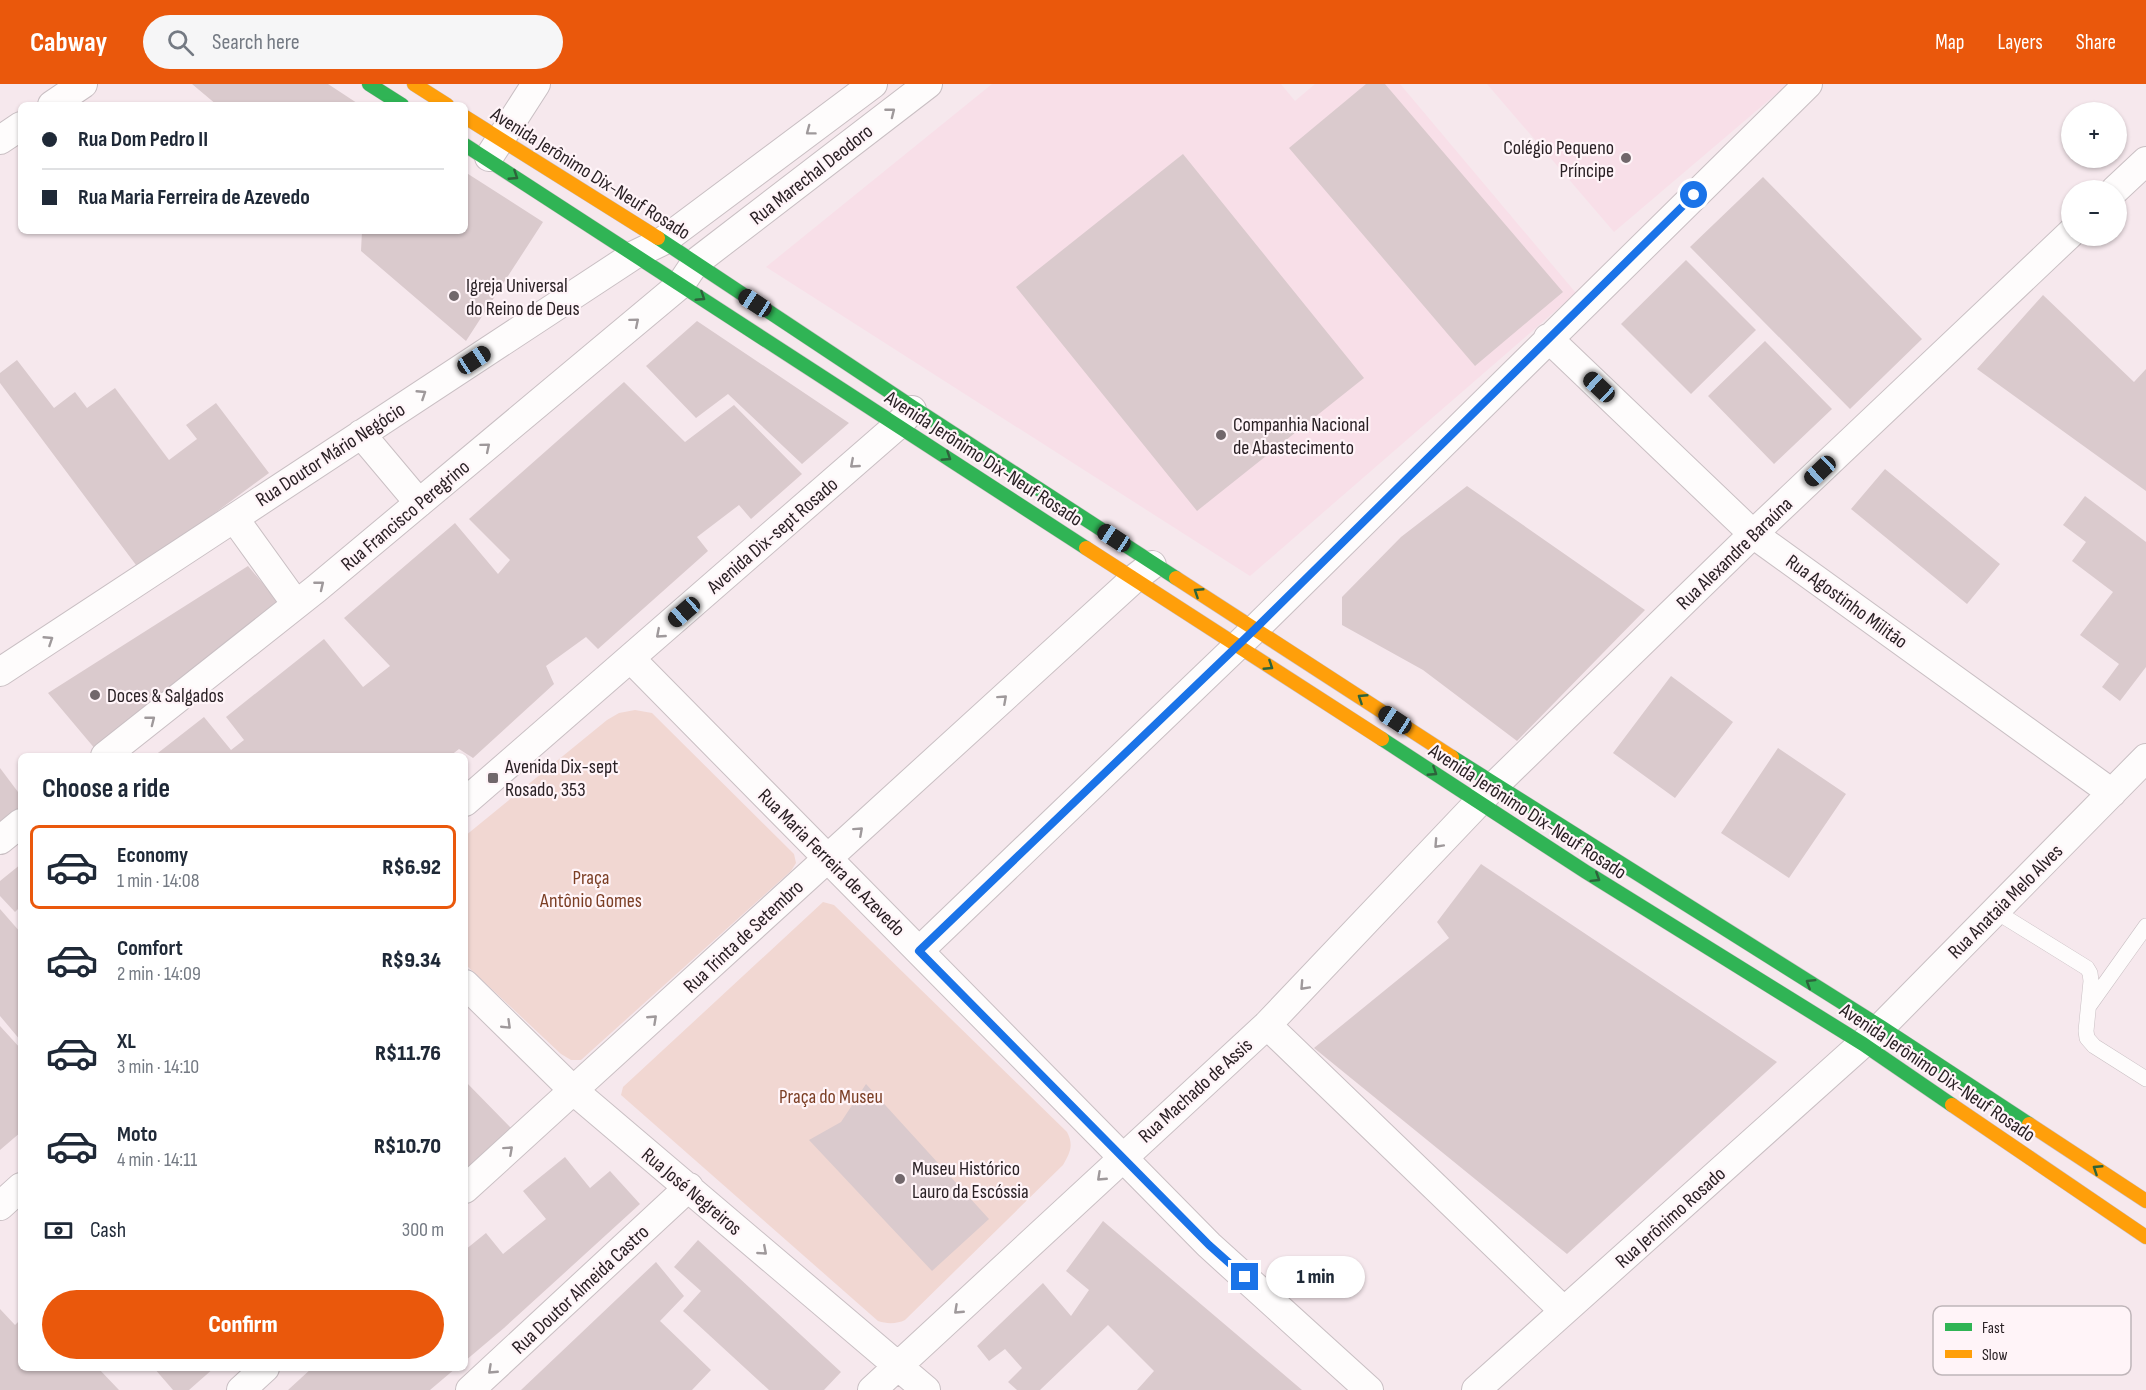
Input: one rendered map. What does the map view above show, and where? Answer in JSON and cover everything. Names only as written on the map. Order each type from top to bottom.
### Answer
[{"type":"main road","points":[[369,84],[397,102]]},
{"type":"main road","points":[[414,84],[442,102]]},
{"type":"main road","name":"Avenida Jerônimo Dix-Neuf Rosado","points":[[468,122],[484,148],[634,255]]},
{"type":"main road","name":"Avenida Jerônimo Dix-Neuf Rosado","points":[[484,148],[663,241],[688,273],[906,417],[1487,793],[1599,852],[1872,1036],[2146,1236]]},
{"type":"main road","name":"Avenida Jerônimo Dix-Neuf Rosado","points":[[688,273],[1487,793],[1586,872],[1872,1036],[2146,1201]]},
{"type":"street","points":[[56,102],[83,84]]},
{"type":"street","points":[[484,148],[536,84]]},
{"type":"street","name":"Rua Marechal Deodoro","points":[[663,241],[873,84]]},
{"type":"street","name":"Rua Marechal Deodoro","points":[[688,273],[928,84]]},
{"type":"street","points":[[919,951],[1246,637],[1808,84]]},
{"type":"street","points":[[0,140],[18,128]]},
{"type":"street","points":[[2126,180],[2146,161]]},
{"type":"street","name":"Rua Doutor Mário Negócio","points":[[0,672],[634,255],[663,241]]},
{"type":"street","name":"Rua Alexandre Baraúna","points":[[1487,793],[1754,534],[2061,242]]},
{"type":"street","points":[[634,255],[688,273]]},
{"type":"street","name":"Rua Francisco Peregrino","points":[[109,753],[419,503],[688,273]]},
{"type":"street","name":"Rua Agostinho Militão","points":[[1548,338],[1754,534],[2112,793]]},
{"type":"street","name":"Avenida Dix-sept Rosado","points":[[468,799],[906,417]]},
{"type":"street","points":[[360,434],[419,503]]},
{"type":"street","points":[[234,518],[296,604]]},
{"type":"street","name":"Rua Trinta de Setembro","points":[[468,1186],[1144,571]]},
{"type":"street","name":"Rua Maria Ferreira de Azevedo","points":[[631,659],[1209,1245],[1369,1390]]},
{"type":"street","name":"Rua Anataia Melo Alves","points":[[1872,1036],[2146,758]]},
{"type":"street","name":"Rua Machado de Assis","points":[[872,1390],[1267,1025],[1487,793]]},
{"type":"street","points":[[0,840],[18,825]]},
{"type":"street","name":"Rua José Negreiros","points":[[468,987],[574,1091],[926,1390]]},
{"type":"street","points":[[1267,1025],[1564,1311]]},
{"type":"street","name":"Rua Jerônimo Rosado","points":[[1476,1390],[1872,1036]]},
{"type":"street","name":"Rua Doutor Almeida Castro","points":[[471,1390],[689,1187]]},
{"type":"street","points":[[0,1206],[18,1190]]},
{"type":"street","points":[[241,1390],[262,1371]]},
{"type":"lane","points":[[1995,911],[2087,968],[2091,981],[2087,1038],[2094,1046],[2146,1079]]},
{"type":"lane","points":[[2088,1006],[2146,926]]},
{"type":"shaded area","name":"Companhia Nacional de Abastecimento","points":[[992,84],[1281,84],[1295,101],[1315,84],[1400,84],[1576,293],[1250,576],[766,267]]},
{"type":"shaded area","name":"Colégio Pequeno Príncipe","points":[[1487,84],[1788,84],[1614,232]]},
{"type":"green space","name":"Praça Antônio Gomes","points":[[635,710],[652,713],[794,854],[796,863],[791,871],[581,1060],[571,1060],[561,1054],[468,967],[468,834],[607,720],[619,713]]},
{"type":"green space","name":"Praça do Museu","points":[[823,902],[834,905],[1067,1132],[1071,1145],[1063,1165],[905,1320],[895,1323],[878,1321],[621,1095],[623,1087]]},
{"type":"building","points":[[192,84],[328,84],[355,102],[213,102]]},
{"type":"building","points":[[1366,84],[1385,84],[1563,292],[1475,366],[1289,148]]},
{"type":"building","points":[[1183,154],[1364,378],[1197,511],[1016,287]]},
{"type":"building","name":"Igreja Universal do Reino de Deus","points":[[468,174],[543,222],[466,341],[361,251],[362,234],[468,234]]},
{"type":"building","points":[[1763,177],[1922,339],[1850,409],[1690,247]]},
{"type":"building","points":[[1686,260],[1756,330],[1691,394],[1621,324]]},
{"type":"building","points":[[2043,295],[2134,382],[2146,369],[2146,491],[1977,369]]},
{"type":"building","points":[[697,321],[849,423],[802,464],[728,394],[696,418],[646,366]]},
{"type":"building","points":[[1765,341],[1832,409],[1774,464],[1708,396]]},
{"type":"building","points":[[17,360],[54,408],[75,392],[87,408],[115,388],[169,460],[197,439],[186,425],[216,403],[269,473],[139,569],[0,383],[0,373]]},
{"type":"building","points":[[624,382],[685,442],[734,405],[802,474],[751,519],[739,505],[697,537],[708,551],[598,649],[586,637],[546,666],[554,684],[473,758],[459,749],[454,753],[158,753],[204,717],[231,750],[244,740],[226,717],[324,639],[363,687],[390,666],[344,618],[455,523],[498,574],[510,560],[469,519]]},
{"type":"building","points":[[1885,469],[2000,564],[1967,604],[1851,509]]},
{"type":"building","points":[[1467,486],[1645,610],[1517,741],[1423,670],[1342,625],[1342,597],[1401,537]]},
{"type":"building","points":[[2085,496],[2146,542],[2146,667],[2120,701],[2102,687],[2119,664],[2080,635],[2113,592],[2072,561],[2086,542],[2063,525]]},
{"type":"building","points":[[248,566],[282,606],[96,750],[48,693]]},
{"type":"building","points":[[1671,676],[1733,722],[1675,798],[1613,753]]},
{"type":"building","points":[[1778,748],[1846,794],[1789,878],[1721,833]]},
{"type":"building","points":[[0,768],[18,792],[18,811],[0,824]]},
{"type":"building","points":[[1481,864],[1777,1062],[1567,1254],[1314,1048],[1449,938],[1437,922]]},
{"type":"building","points":[[18,866],[18,909],[15,912],[0,896],[0,881]]},
{"type":"building","points":[[0,909],[18,930],[18,1037],[0,1016]]},
{"type":"building","points":[[0,1026],[18,1046],[18,1135],[0,1150]]},
{"type":"building","points":[[468,1084],[512,1129],[468,1170]]},
{"type":"building","name":"Museu Histórico Lauro da Escóssia","points":[[866,1084],[989,1219],[932,1271],[809,1140],[841,1122]]},
{"type":"building","points":[[565,1157],[590,1188],[610,1171],[640,1204],[468,1358],[468,1248],[486,1233],[503,1254],[546,1219],[523,1191]]},
{"type":"building","points":[[1103,1221],[1302,1390],[1137,1390],[1154,1371],[1108,1325],[1040,1390],[1017,1390],[1008,1382],[1022,1368],[1005,1349],[989,1361],[977,1346],[1043,1283],[1071,1316],[1089,1290],[1066,1271]]},
{"type":"building","points":[[698,1240],[841,1372],[824,1390],[769,1390],[683,1311],[701,1291],[674,1267]]},
{"type":"building","points":[[656,1262],[684,1296],[660,1321],[711,1370],[692,1390],[521,1390]]},
{"type":"building","points":[[0,1309],[15,1325],[18,1322],[18,1371],[101,1371],[119,1390],[0,1390]]},
{"type":"building","points":[[157,1371],[211,1371],[189,1390],[173,1390]]},
{"type":"building","points":[[309,1371],[452,1371],[430,1390],[288,1390]]},
{"type":"traffic: fast","points":[[369,84],[397,102]]},
{"type":"traffic: fast","points":[[468,147],[1086,548]]},
{"type":"traffic: fast","points":[[658,238],[1176,578]]},
{"type":"traffic: fast","points":[[1382,739],[1586,872],[1863,1044],[1952,1105]]},
{"type":"traffic: fast","points":[[1452,757],[1881,1027],[2029,1124]]},
{"type":"traffic: slow","points":[[414,84],[442,102]]},
{"type":"traffic: slow","points":[[468,119],[658,238]]},
{"type":"traffic: slow","points":[[1086,548],[1382,739]]},
{"type":"traffic: slow","points":[[1176,578],[1452,757]]},
{"type":"traffic: slow","points":[[1952,1105],[2146,1237]]},
{"type":"traffic: slow","points":[[2029,1124],[2146,1201]]},
{"type":"place","name":"Colégio Pequeno Príncipe","points":[[1626,158]]},
{"type":"place","name":"Igreja Universal do Reino de Deus","points":[[454,296]]},
{"type":"place","name":"Companhia Nacional de Abastecimento","points":[[1221,435]]},
{"type":"place","name":"Doces & Salgados","points":[[95,695]]},
{"type":"place","name":"Avenida Dix-sept Rosado, 353","points":[[493,778]]},
{"type":"place","name":"Museu Histórico Lauro da Escóssia","points":[[900,1179]]},
{"type":"route","points":[[1245,1277],[1209,1245],[919,951],[1255,629],[1694,195]]}]
